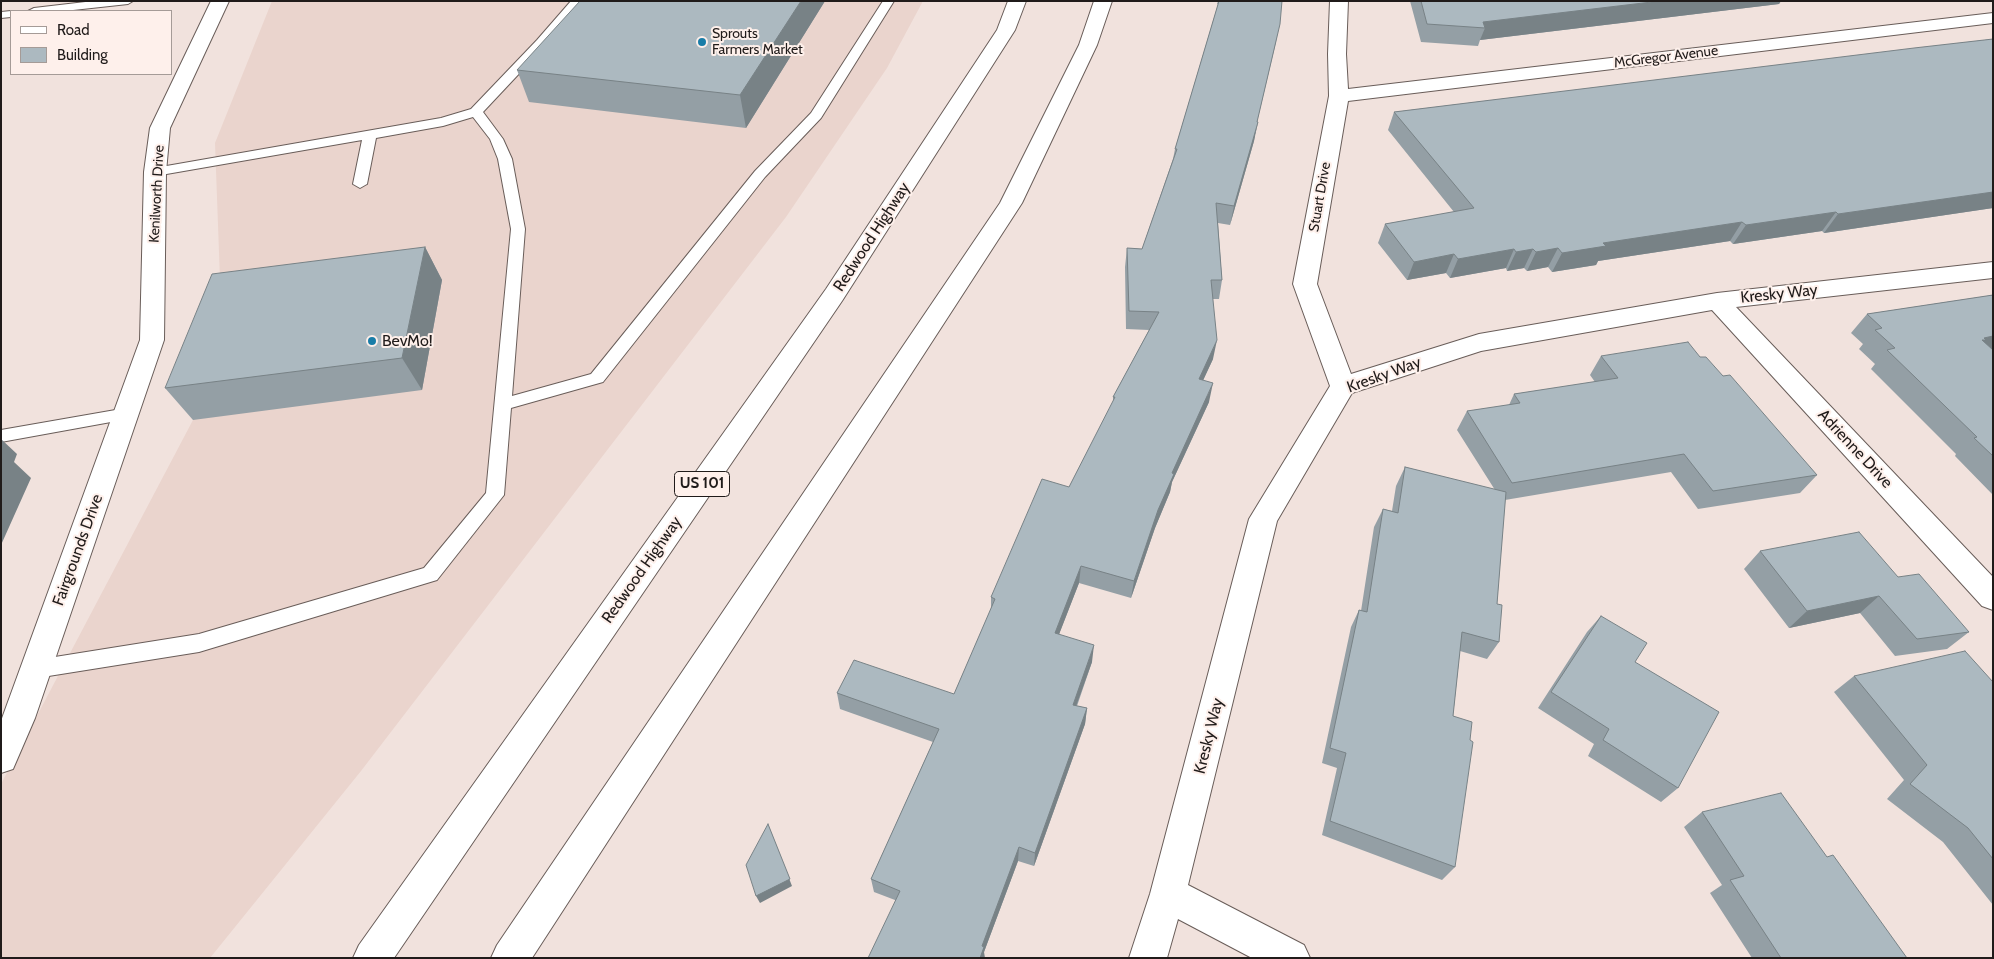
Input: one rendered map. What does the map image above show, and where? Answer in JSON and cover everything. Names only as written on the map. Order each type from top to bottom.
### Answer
[{"type":"main road","name":"Kenilworth Drive","points":[[152,340],[155,172],[160,128],[220,1]]},
{"type":"main road","name":"Redwood Highway","points":[[372,958],[834,295],[1006,30],[1017,1]]},
{"type":"main road","points":[[510,958],[1011,203],[1088,45],[1103,1]]},
{"type":"main road","name":"Stuart Drive","points":[[1338,1],[1337,54],[1339,96],[1305,284],[1343,386]]},
{"type":"main road","name":"McGregor Avenue","points":[[1339,96],[1993,18]]},
{"type":"main road","name":"Kresky Way","points":[[1148,958],[1168,894],[1263,519],[1343,386],[1478,343],[1716,301],[1993,270]]},
{"type":"main road","name":"Adrienne Drive","points":[[1716,301],[1993,597]]},
{"type":"main road","name":"Fairgrounds Drive","points":[[1,758],[10,720],[36,669],[152,340]]},
{"type":"main road","points":[[1168,894],[1291,958]]},
{"type":"lane","points":[[43,10],[128,1]]},
{"type":"lane","points":[[155,172],[443,122],[476,112],[541,44],[577,1]]},
{"type":"lane","points":[[503,404],[597,378],[760,174],[816,115],[889,1]]},
{"type":"lane","points":[[36,669],[199,643],[430,574],[495,496],[518,229],[505,159],[496,139],[476,112]]},
{"type":"lane","points":[[360,184],[370,134]]},
{"type":"lane","points":[[1,436],[127,414]]},
{"type":"shaded area","points":[[272,1],[923,1],[887,68],[786,217],[361,771],[210,958],[1,958],[1,784],[193,420],[222,334],[215,143]]},
{"type":"building","points":[[580,1],[801,1],[740,95],[517,70]]},
{"type":"building","points":[[1219,1],[1282,1],[1280,24],[1258,122],[1234,206],[1216,203],[1222,280],[1211,280],[1217,340],[1199,379],[1213,383],[1172,473],[1174,474],[1158,510],[1134,581],[1081,566],[1055,633],[1094,645],[1073,705],[1087,708],[1035,853],[1019,847],[982,946],[984,947],[980,958],[868,958],[900,891],[871,879],[939,729],[837,693],[854,660],[954,694],[995,599],[991,597],[1042,479],[1069,487],[1115,397],[1113,397],[1159,312],[1129,311],[1127,248],[1142,249],[1177,149],[1175,149]]},
{"type":"building","points":[[1421,1],[1660,1],[1483,22],[1485,28],[1427,24]]},
{"type":"building","points":[[1993,39],[1993,192],[1746,225],[1742,222],[1603,243],[1606,246],[1562,253],[1558,248],[1536,252],[1533,249],[1516,252],[1514,249],[1458,259],[1454,254],[1414,262],[1385,224],[1474,208],[1394,112]]},
{"type":"building","points":[[425,247],[402,358],[165,388],[212,274]]},
{"type":"building","points":[[1993,295],[1993,336],[1982,340],[1993,350],[1993,456],[1974,438],[1977,437],[1887,350],[1895,348],[1875,330],[1882,328],[1867,314]]},
{"type":"building","points":[[1688,342],[1700,357],[1706,357],[1723,376],[1730,375],[1817,475],[1713,491],[1684,454],[1512,483],[1467,411],[1520,403],[1514,394],[1618,378],[1601,356]]},
{"type":"building","points":[[1405,467],[1506,492],[1497,604],[1502,605],[1499,642],[1462,632],[1453,716],[1472,722],[1470,740],[1473,742],[1455,867],[1330,821],[1346,753],[1330,748],[1359,610],[1367,612],[1383,509],[1398,513]]},
{"type":"building","points":[[1859,532],[1898,577],[1919,574],[1969,632],[1917,639],[1879,596],[1807,611],[1760,551]]},
{"type":"building","points":[[1601,616],[1647,643],[1635,662],[1719,712],[1678,788],[1603,740],[1609,729],[1551,692]]},
{"type":"building","points":[[1965,651],[1993,682],[1993,859],[1968,828],[1910,784],[1927,765],[1854,676]]},
{"type":"building","points":[[1781,793],[1827,857],[1833,855],[1907,958],[1781,958],[1730,880],[1744,876],[1702,812]]},
{"type":"building","points":[[768,824],[790,879],[756,896],[746,865]]},
{"type":"place","name":"Sprouts Farmers Market","points":[[702,42]]},
{"type":"place","name":"BevMo!","points":[[372,341]]}]
